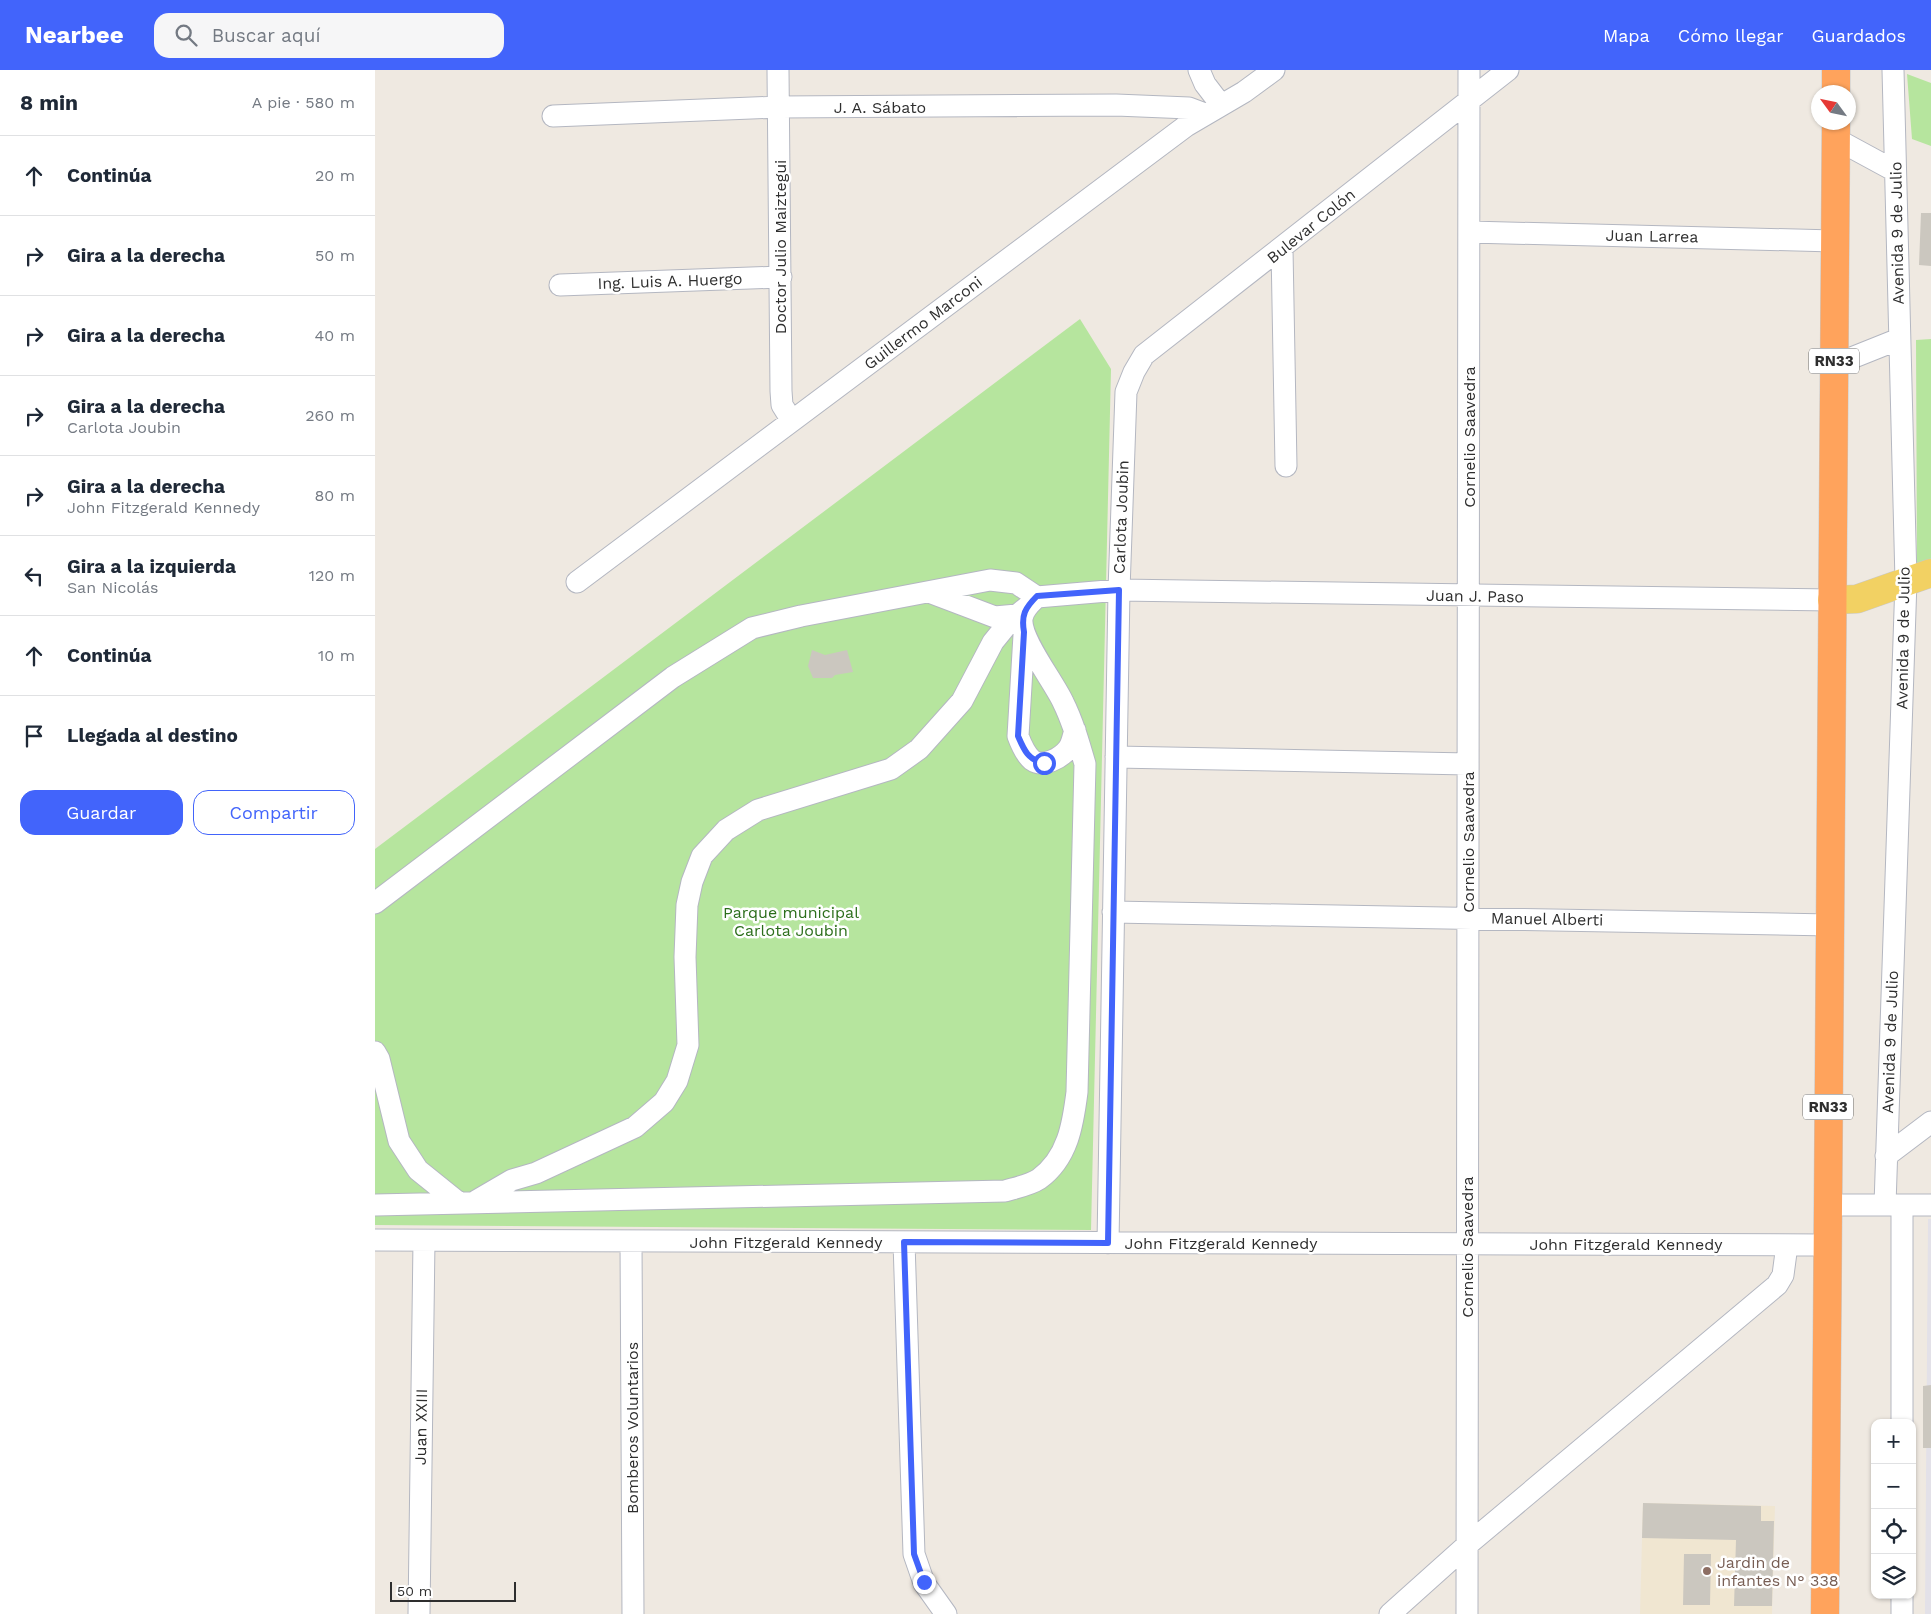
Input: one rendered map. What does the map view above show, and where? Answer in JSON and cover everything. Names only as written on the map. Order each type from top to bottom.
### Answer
[{"type":"highway","points":[[1836,70],[1836,85]]},
{"type":"highway","name":"RN33","points":[[1825,1614],[1836,131]]},
{"type":"main road","points":[[1832,600],[1857,599],[1931,573]]},
{"type":"street","name":"Doctor Julio Maiztegui","points":[[778,70],[781,392],[782,405],[792,421]]},
{"type":"street","points":[[1199,70],[1213,109]]},
{"type":"street","name":"Guillermo Marconi","points":[[577,582],[1213,109],[1274,70]]},
{"type":"street","name":"Cornelio Saavedra","points":[[1467,1614],[1468,596],[1471,232],[1469,70]]},
{"type":"street","name":"Bulevar Colón","points":[[1126,392],[1134,372],[1144,355],[1282,249],[1508,70]]},
{"type":"street","name":"Avenida 9 de Julio","points":[[1893,70],[1905,581],[1886,1156],[1894,1205],[1902,1419]]},
{"type":"street","name":"J. A. Sábato","points":[[553,116],[779,107],[1116,105],[1213,109]]},
{"type":"street","points":[[1836,131],[1895,171]]},
{"type":"street","name":"Juan Larrea","points":[[1471,232],[1834,241]]},
{"type":"street","points":[[1282,249],[1286,466]]},
{"type":"street","name":"Ing. Luis A. Huergo","points":[[560,285],[781,277]]},
{"type":"street","points":[[1834,365],[1899,339]]},
{"type":"street","name":"Carlota Joubin","points":[[1108,1243],[1119,590],[1126,392]]},
{"type":"street","points":[[375,903],[673,677],[752,628],[926,592],[990,580],[1016,583],[1026,613],[1075,730],[1085,764],[1077,1092],[1072,1131],[1055,1162],[1038,1180],[1005,1191],[375,1205]]},
{"type":"street","name":"Juan J. Paso","points":[[926,592],[995,617],[1026,613],[1119,590],[1832,600]]},
{"type":"street","points":[[1026,613],[1018,736],[1025,751],[1033,761],[1044,763],[1058,757],[1069,748],[1075,730]]},
{"type":"street","points":[[467,1203],[512,1180],[536,1173],[635,1127],[664,1102],[677,1081],[688,1045],[685,958],[687,905],[692,882],[702,856],[726,830],[758,810],[891,769],[919,749],[962,701],[993,642],[1026,613]]},
{"type":"street","points":[[1116,757],[1468,764]]},
{"type":"street","name":"Manuel Alberti","points":[[1113,912],[1830,924]]},
{"type":"street","points":[[375,1052],[379,1059],[399,1140],[418,1170],[467,1203]]},
{"type":"street","points":[[1886,1156],[1931,1122]]},
{"type":"street","points":[[1827,1205],[1931,1205]]},
{"type":"street","name":"John Fitzgerald Kennedy","points":[[375,1240],[1827,1245]]},
{"type":"street","name":"Juan XXIII","points":[[419,1614],[423,1241]]},
{"type":"street","name":"Bomberos Voluntarios","points":[[631,1241],[633,1614]]},
{"type":"street","points":[[904,1242],[914,1554],[924,1582],[946,1614]]},
{"type":"street","points":[[1390,1614],[1466,1546],[1777,1285],[1783,1275],[1787,1245]]},
{"type":"street","points":[[1902,1599],[1902,1614]]},
{"type":"shaded area","points":[[1928,1219],[1931,1219],[1931,1614],[1925,1614]]},
{"type":"shaded area","name":"Jardin de infantes N° 338","points":[[1643,1503],[1775,1506],[1772,1614],[1640,1614]]},
{"type":"green space","points":[[1907,74],[1931,83],[1931,146],[1912,139]]},
{"type":"green space","name":"Parque municipal Carlota Joubin","points":[[1080,319],[1111,369],[1091,1230],[375,1225],[375,849]]},
{"type":"green space","points":[[1931,339],[1931,562],[1917,566],[1916,340]]},
{"type":"building","points":[[1921,213],[1931,213],[1931,266],[1919,265]]},
{"type":"building","points":[[812,650],[825,655],[847,650],[853,672],[835,675],[832,678],[813,678],[808,666]]},
{"type":"building","points":[[1931,1385],[1931,1448],[1923,1448],[1923,1386]]},
{"type":"building","name":"Jardin de infantes N° 338","points":[[1643,1503],[1761,1506],[1761,1521],[1774,1521],[1772,1606],[1734,1606],[1736,1540],[1642,1538]]},
{"type":"building","points":[[1684,1554],[1711,1554],[1710,1605],[1683,1605]]},
{"type":"place","name":"Jardin de infantes N° 338","points":[[1707,1571]]},
{"type":"route","points":[[924,1582],[914,1554],[904,1242],[1108,1243],[1119,590],[1069,596],[1037,596],[1027,607],[1022,619],[1024,632],[1018,736],[1025,751],[1033,761],[1044,763]]}]
